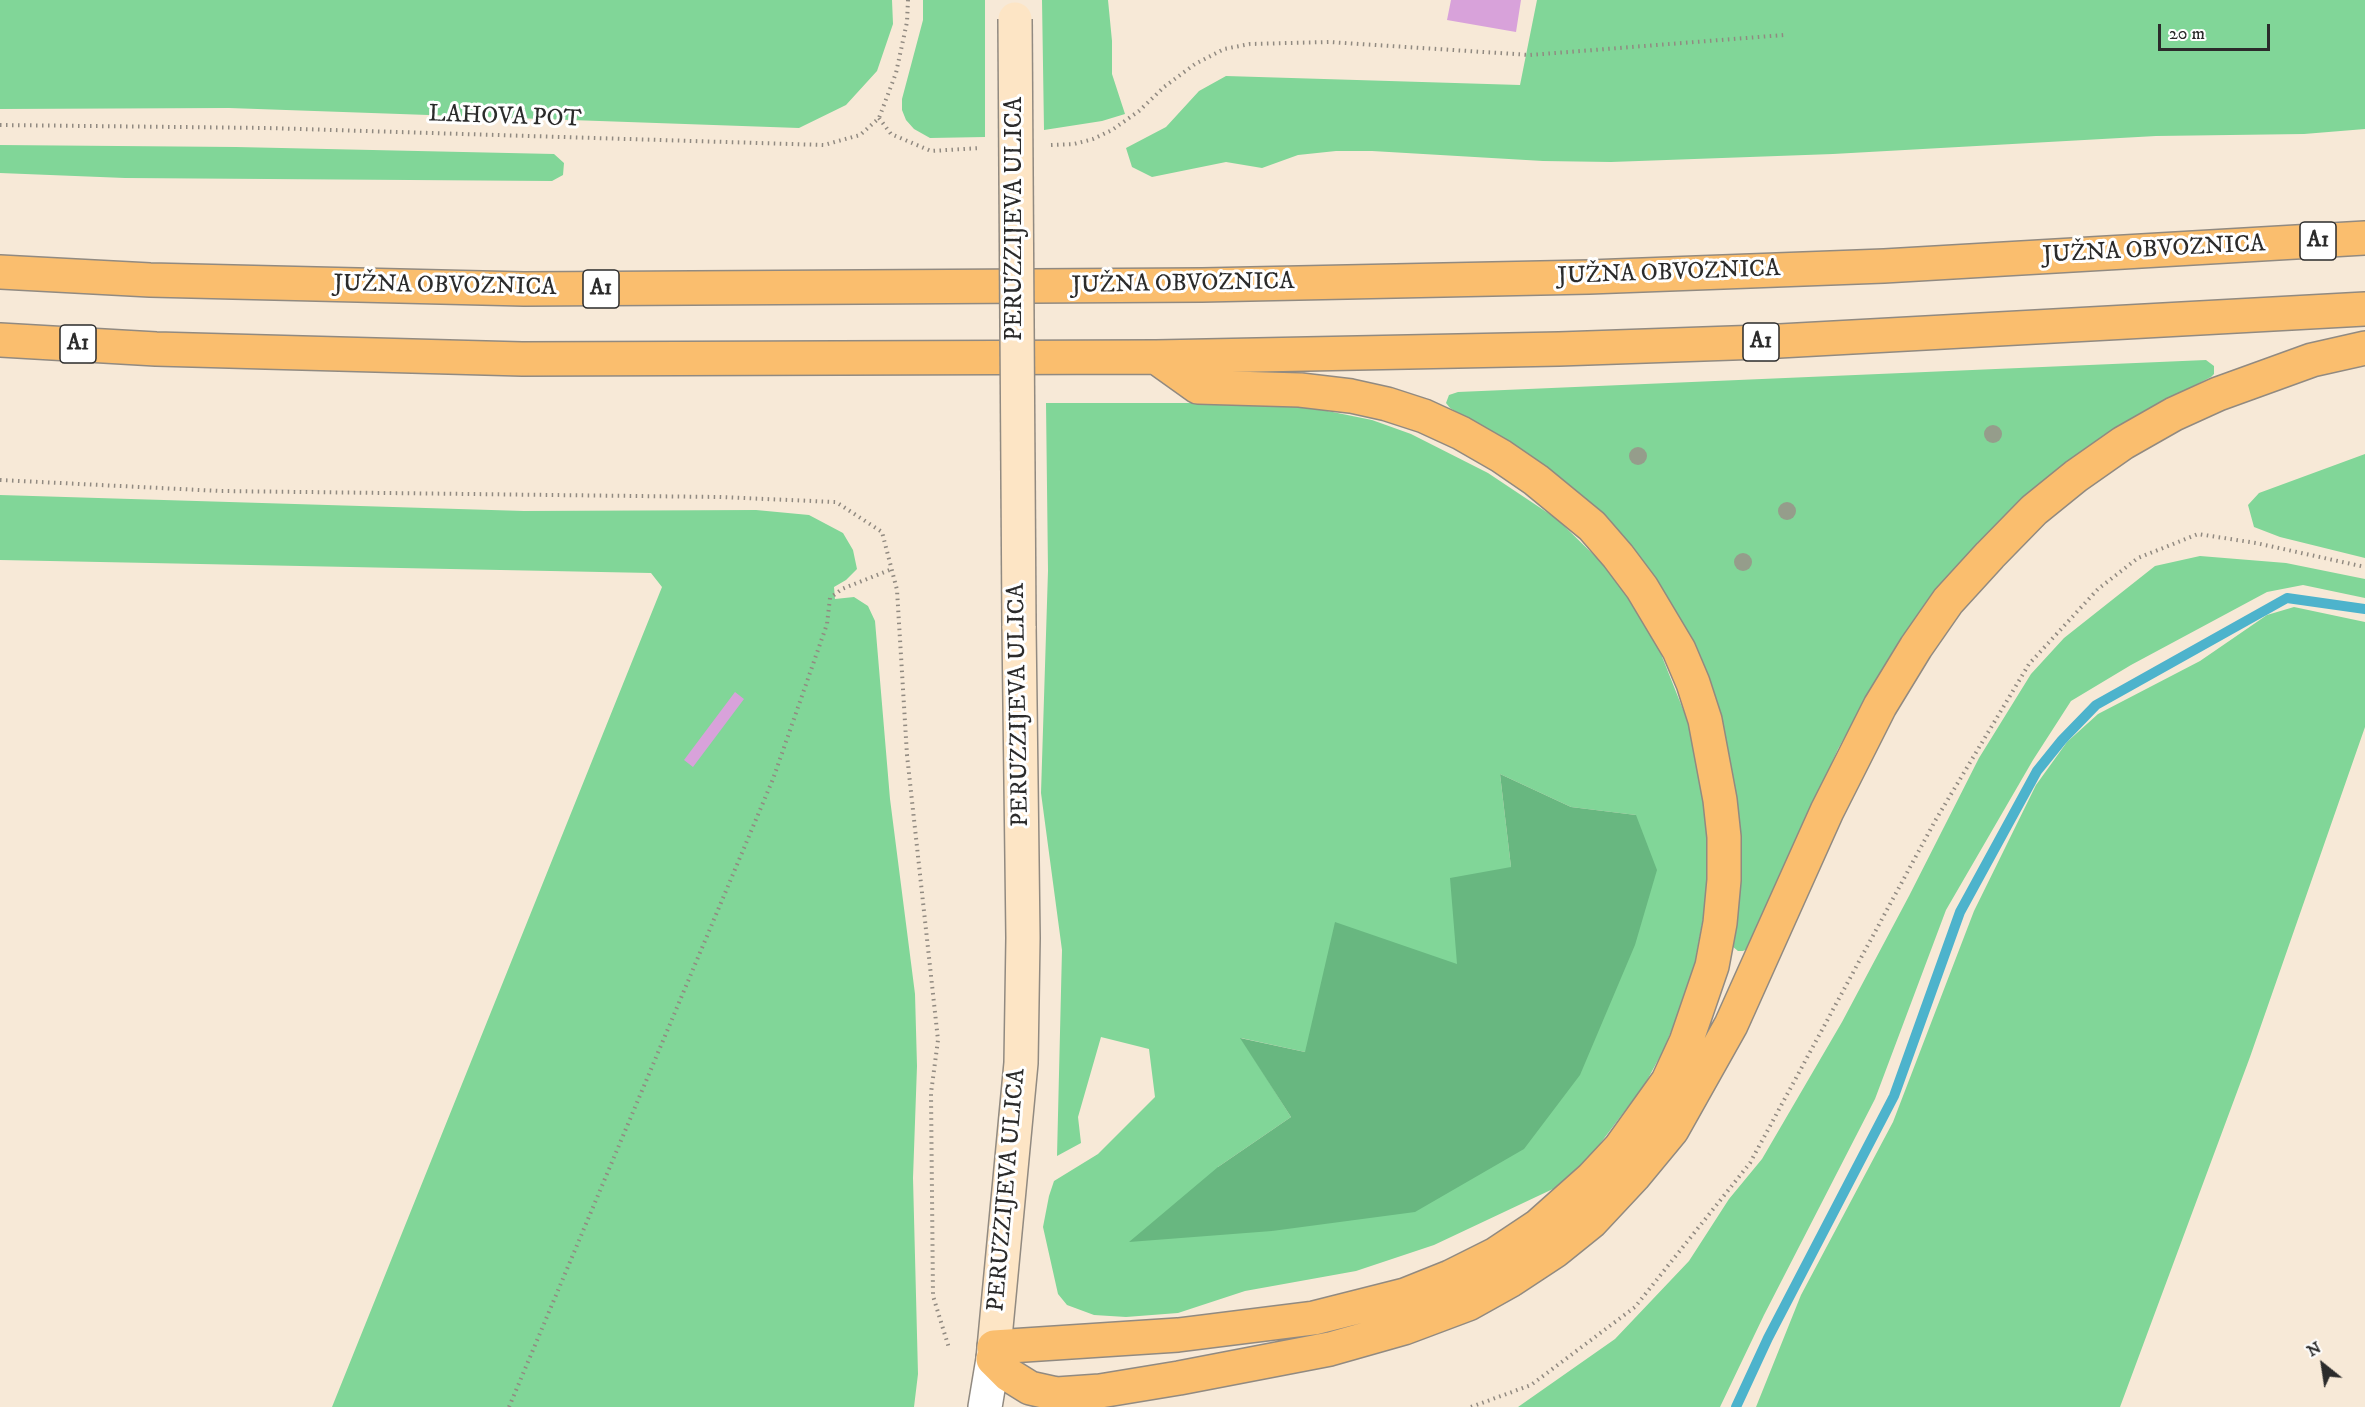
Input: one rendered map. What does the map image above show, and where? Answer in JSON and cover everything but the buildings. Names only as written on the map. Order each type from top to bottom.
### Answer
[{"type":"highway","points":[[2272,244],[2365,217]]},
{"type":"highway","name":"JUŽNA OBVOZNICA","points":[[0,272],[150,280],[524,289],[1202,285],[1589,277],[1884,266],[2365,238]]},
{"type":"highway","name":"A1","points":[[0,340],[168,349],[522,359],[1156,357],[1548,349],[1773,341],[2365,309]]},
{"type":"highway","points":[[993,1353],[1009,1375],[1030,1388],[1057,1394],[1100,1391],[1330,1348],[1404,1328],[1468,1304],[1511,1280],[1555,1251],[1591,1222],[1634,1176],[1672,1130],[1731,1025],[1827,811],[1880,706],[1916,647],[1948,601],[2034,510],[2122,443],[2174,414],[2218,394],[2312,360],[2365,348]]},
{"type":"highway","points":[[993,1353],[1178,1335],[1314,1318],[1405,1295],[1450,1277],[1496,1254],[1538,1226],[1592,1178],[1620,1148],[1661,1090],[1686,1042],[1712,966],[1720,923],[1724,880],[1724,837],[1720,800],[1705,720],[1679,650],[1642,588],[1592,526],[1536,480],[1501,456],[1461,433],[1424,416],[1351,396],[1300,390],[1198,387],[1156,357]]},
{"type":"highway","points":[[1065,1407],[1100,1391]]},
{"type":"main road","name":"PERUZZIJEVA ULICA","points":[[993,1353],[1020,1063],[1023,938],[1015,9]]},
{"type":"street","name":"PERUZZIJEVA ULICA","points":[[985,1407],[993,1353]]},
{"type":"path","points":[[908,0],[907,22],[896,74],[879,118],[891,134],[931,151],[990,148]]},
{"type":"path","points":[[1050,145],[1074,144],[1093,139],[1112,130],[1139,111],[1164,87],[1195,64],[1224,49],[1250,44],[1329,42],[1530,55],[1784,35]]},
{"type":"path","name":"LAHOVA POT","points":[[0,125],[267,129],[824,145],[860,135],[879,118]]},
{"type":"path","points":[[0,480],[220,490],[719,497],[836,502],[882,532],[897,590],[907,755],[938,1040],[931,1093],[933,1296],[949,1348]]},
{"type":"path","points":[[1471,1407],[1531,1384],[1635,1307],[1750,1163],[1935,821],[2029,664],[2098,590],[2138,558],[2198,534],[2256,543],[2365,567]]},
{"type":"path","points":[[509,1407],[772,778],[827,624],[830,598],[842,589],[892,569]]},
{"type":"green space","points":[[0,0],[892,0],[893,24],[877,71],[846,105],[799,128],[229,108],[0,109]]},
{"type":"green space","points":[[923,0],[985,0],[985,137],[930,138],[914,129],[906,120],[902,110],[902,99],[923,20]]},
{"type":"green space","points":[[1042,0],[1108,0],[1112,74],[1125,114],[1102,121],[1044,130]]},
{"type":"green space","points":[[1537,0],[2365,0],[2365,129],[2304,134],[2156,136],[1833,154],[1611,162],[1336,151],[1298,155],[1262,168],[1226,162],[1152,177],[1132,167],[1126,148],[1166,127],[1199,91],[1226,76],[1520,85]]},
{"type":"green space","points":[[0,145],[236,147],[554,154],[564,163],[563,175],[552,181],[125,178],[0,173]]},
{"type":"green space","points":[[2206,360],[2214,366],[2214,374],[2211,377],[2168,399],[2086,449],[2012,508],[1967,555],[1921,610],[1893,651],[1838,749],[1749,948],[1743,951],[1738,951],[1732,946],[1716,709],[1530,459],[1450,408],[1446,403],[1449,395],[1458,392]]},
{"type":"green space","points":[[1046,403],[1250,403],[1303,406],[1372,420],[1411,434],[1488,473],[1557,519],[1605,566],[1637,609],[1657,644],[1690,727],[1707,820],[1706,902],[1692,979],[1664,1049],[1645,1084],[1587,1161],[1555,1188],[1434,1245],[1356,1271],[1245,1291],[1178,1313],[1126,1317],[1094,1315],[1067,1305],[1058,1294],[1043,1227],[1054,1181],[1098,1154],[1155,1097],[1149,1049],[1101,1037],[1078,1117],[1081,1143],[1057,1156],[1062,950],[1041,793],[1048,571]],"holes":[[[1500,774],[1571,807],[1636,815],[1272,1231],[1218,1167],[1291,1117],[1241,1038],[1305,1052],[1457,964],[1511,867]]]},
{"type":"green space","points":[[2365,454],[2365,558],[2280,537],[2254,527],[2248,505],[2259,493]]},
{"type":"green space","points":[[0,495],[524,511],[756,510],[809,515],[843,533],[853,550],[857,569],[846,580],[834,587],[835,599],[854,597],[868,606],[875,621],[890,799],[915,994],[917,1066],[913,1178],[918,1374],[914,1407],[332,1407],[662,587],[651,573],[0,560]]},
{"type":"green space","points":[[2200,556],[2286,563],[2365,579],[2365,598],[2303,585],[2267,592],[2131,665],[2071,701],[2033,760],[1946,910],[1875,1099],[1764,1315],[1720,1407],[1518,1407],[1615,1339],[1689,1261],[1729,1199],[1762,1159],[1842,1022],[1979,758],[2031,674],[2064,638],[2155,566]]},
{"type":"green space","points":[[2294,607],[2365,622],[2365,727],[2250,1057],[2120,1407],[1756,1407],[1801,1295],[1893,1122],[1974,911],[2036,785],[2067,742],[2098,714],[2200,661],[2267,615]]},
{"type":"green space","points":[[1500,774],[1571,807],[1636,815],[1657,870],[1635,945],[1580,1075],[1524,1149],[1415,1212],[1272,1231],[1129,1242],[1218,1167],[1291,1117],[1240,1038],[1305,1052],[1335,922],[1457,964],[1450,878],[1511,867]]},
{"type":"waterway","points":[[1736,1407],[1768,1338],[1894,1096],[1960,912],[2037,771],[2062,740],[2096,705],[2287,598],[2365,609]]}]
